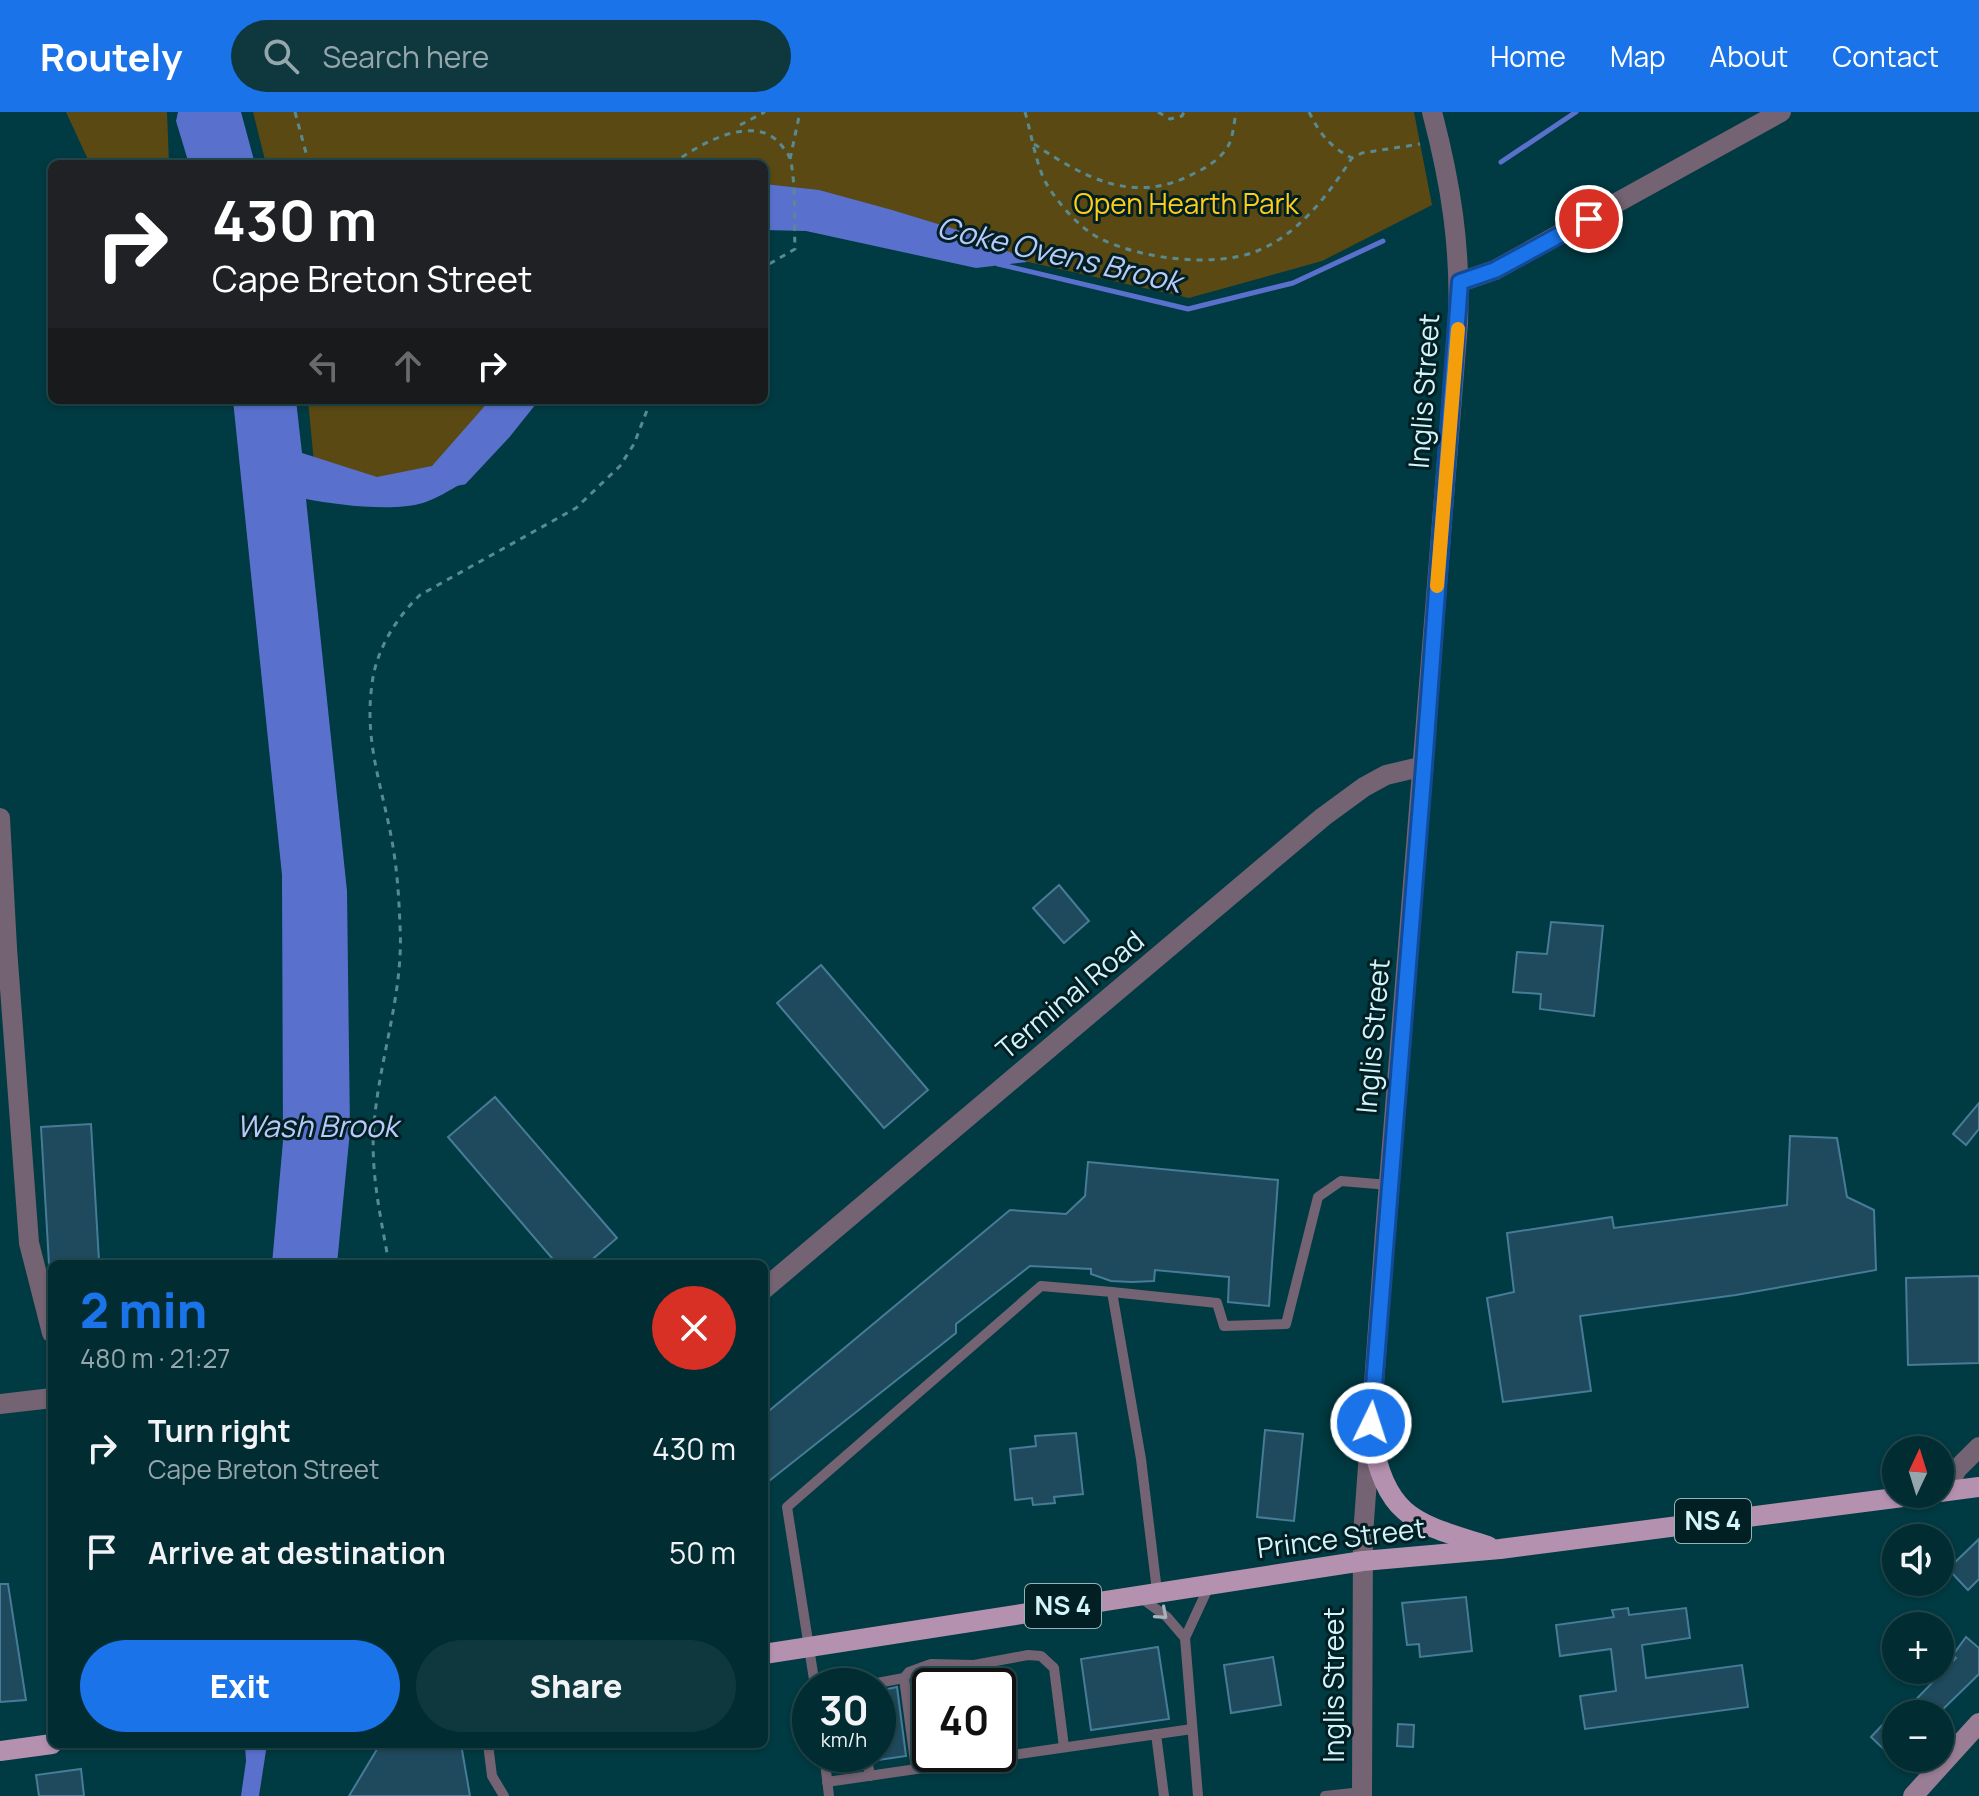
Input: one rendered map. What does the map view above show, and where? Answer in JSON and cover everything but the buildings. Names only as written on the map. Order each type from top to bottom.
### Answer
[{"type":"main road","points":[[1370,1432],[1380,1477],[1411,1517],[1433,1529],[1500,1549]]},
{"type":"main road","name":"Prince Street","points":[[1954,1490],[1979,1487]]},
{"type":"main road","name":"Prince Street","points":[[768,1653],[1363,1561],[1500,1549],[1882,1499]]},
{"type":"main road","points":[[1913,1796],[1979,1723]]},
{"type":"main road","points":[[0,1751],[48,1745]]},
{"type":"street","name":"Inglis Street","points":[[1362,1794],[1363,1561],[1370,1432],[1460,282],[1456,228],[1432,112]]},
{"type":"street","points":[[1460,282],[1495,270],[1781,112]]},
{"type":"street","name":"Terminal Road","points":[[768,1286],[1323,817],[1386,775],[1424,766]]},
{"type":"street","points":[[0,818],[3,949],[29,1243],[48,1317]]},
{"type":"street","points":[[0,1404],[48,1398]]},
{"type":"street","points":[[1954,1472],[1979,1447]]},
{"type":"lane","points":[[812,1668],[787,1507],[1041,1286],[1217,1303],[1224,1326],[1286,1324],[1318,1197],[1341,1181],[1389,1185]]},
{"type":"lane","points":[[1112,1292],[1141,1459],[1157,1591]]},
{"type":"lane","points":[[1198,1796],[1185,1638],[1211,1583]]},
{"type":"lane","points":[[1136,1594],[1167,1617],[1185,1638]]},
{"type":"lane","points":[[896,1679],[931,1664],[974,1665],[1018,1656],[1041,1656],[1054,1668],[1064,1747]]},
{"type":"lane","points":[[904,1678],[912,1739]]},
{"type":"lane","points":[[1016,1754],[1192,1729]]},
{"type":"lane","points":[[1156,1734],[1164,1796]]},
{"type":"lane","points":[[488,1748],[492,1776],[504,1796]]},
{"type":"lane","points":[[827,1782],[912,1770]]},
{"type":"lane","points":[[826,1772],[829,1796]]},
{"type":"lane","points":[[869,1772],[870,1776]]},
{"type":"lane","points":[[1325,1796],[1362,1794]]},
{"type":"path","points":[[295,112],[308,160]]},
{"type":"path","points":[[678,160],[696,147],[765,112]]},
{"type":"path","points":[[768,265],[795,249],[790,159],[800,112]]},
{"type":"path","points":[[1025,112],[1045,182],[1074,218],[1100,239],[1142,253],[1206,262],[1257,251],[1290,231],[1327,196],[1352,158],[1362,153],[1440,142]]},
{"type":"path","points":[[1158,112],[1170,119],[1182,116],[1184,112]]},
{"type":"path","points":[[1034,144],[1074,171],[1113,185],[1144,189],[1178,182],[1208,167],[1228,146],[1236,112]]},
{"type":"path","points":[[1309,112],[1320,133],[1336,150],[1352,158]]},
{"type":"path","points":[[737,127],[757,125],[775,133],[790,159]]},
{"type":"path","points":[[388,1260],[373,1168],[374,1124],[398,976],[400,928],[392,842],[369,740],[372,683],[384,645],[402,613],[420,595],[576,508],[620,466],[634,444],[649,404]]},
{"type":"green space","points":[[66,112],[167,112],[169,160],[88,160]]},
{"type":"green space","name":"Open Hearth Park","points":[[253,112],[1414,112],[1432,205],[1322,261],[1189,298],[806,212],[768,211],[768,160],[265,160]]},
{"type":"green space","points":[[308,404],[527,404],[461,472],[385,484],[314,463]]},
{"type":"water","points":[[178,112],[241,112],[254,160],[188,160],[176,121]]},
{"type":"water","points":[[768,184],[819,190],[892,210],[987,239],[1027,262],[976,268],[806,231],[768,230]]},
{"type":"water","name":"Wash Brook","points":[[233,404],[296,404],[302,453],[377,477],[432,466],[486,404],[533,404],[471,476],[433,499],[410,506],[381,507],[306,499],[347,891],[350,1131],[337,1260],[272,1260],[283,1141],[282,875]]},
{"type":"water","points":[[245,1748],[266,1748],[259,1796],[241,1796]]},
{"type":"waterway","name":"Coke Ovens Brook","points":[[1501,162],[1576,112]]},
{"type":"waterway","name":"Coke Ovens Brook","points":[[998,264],[1188,309],[1293,283],[1383,241]]},
{"type":"waterway","name":"Coke Ovens Brook","points":[[458,483],[464,482],[533,404]]},
{"type":"slow traffic","points":[[1437,586],[1458,329]]},
{"type":"route","points":[[1371,1423],[1460,282],[1495,270],[1589,219]]}]
